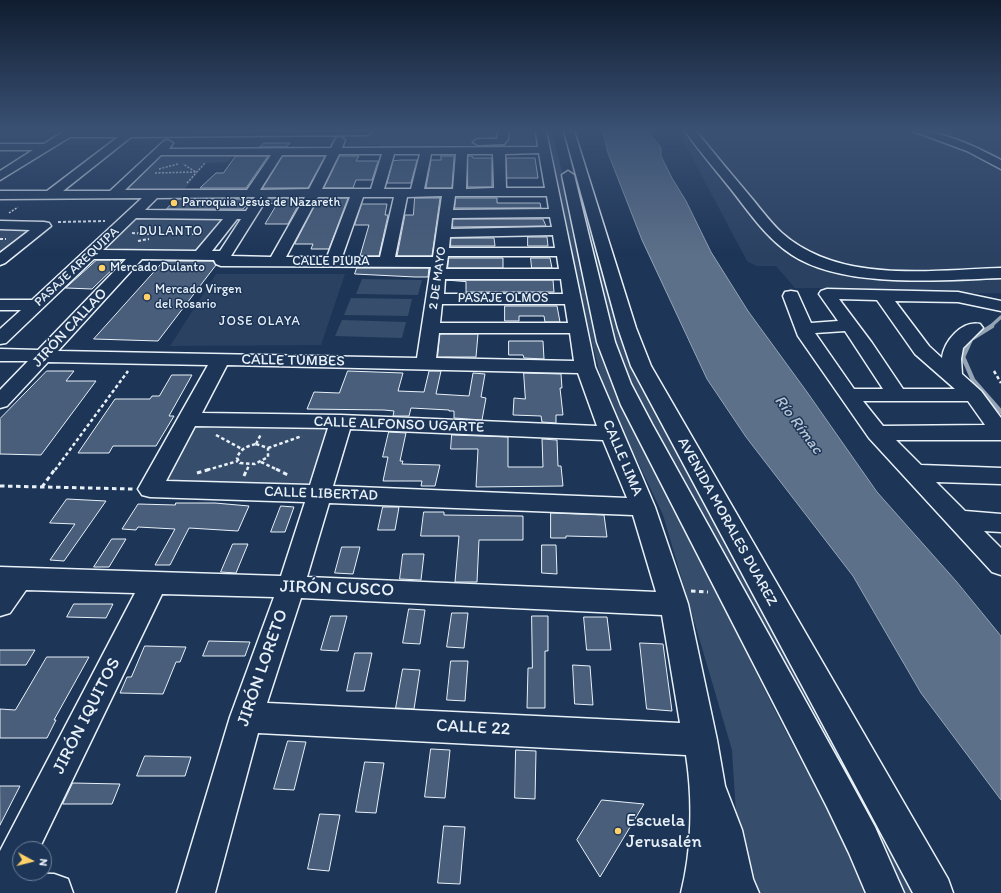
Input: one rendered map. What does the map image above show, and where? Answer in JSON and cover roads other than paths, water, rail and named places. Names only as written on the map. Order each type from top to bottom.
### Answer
[{"type":"main road","points":[[50,195],[78,173]]},
{"type":"main road","points":[[114,194],[140,173]]},
{"type":"main road","points":[[223,259],[249,215],[266,173]]},
{"type":"main road","points":[[276,261],[324,173]]},
{"type":"main road","points":[[376,193],[383,173]]},
{"type":"main road","points":[[417,192],[421,173]]},
{"type":"main road","name":"2 DE MAYO","points":[[426,363],[447,214],[454,192],[458,173]]},
{"type":"main road","points":[[500,173],[500,192]]},
{"type":"main road","name":"CALLE LIMA","points":[[552,173],[552,192],[555,212],[585,366],[611,433],[643,507],[672,597],[701,740],[708,784],[724,830],[736,887],[740,893]]},
{"type":"main road","name":"AVENIDA MORALES DUAREZ","points":[[560,173],[613,366],[624,393],[732,592],[862,840],[885,893]]},
{"type":"main road","name":"AVENIDA MORALES DUAREZ","points":[[581,173],[627,328],[641,366],[934,893]]},
{"type":"main road","points":[[724,173],[776,236],[790,248],[806,257],[842,269],[874,273],[1001,273]]},
{"type":"main road","points":[[0,180],[15,180]]},
{"type":"main road","points":[[53,180],[68,180]]},
{"type":"main road","points":[[386,262],[402,192]]},
{"type":"main road","points":[[0,195],[552,192]]},
{"type":"main road","points":[[333,262],[358,193]]},
{"type":"main road","name":"PASAJE AREQUIPA","points":[[0,339],[154,194]]},
{"type":"main road","points":[[447,214],[555,212]]},
{"type":"main road","points":[[201,255],[233,215]]},
{"type":"main road","points":[[129,218],[249,215]]},
{"type":"main road","points":[[0,234],[44,226],[0,260]]},
{"type":"main road","points":[[444,233],[559,231]]},
{"type":"main road","points":[[440,263],[563,252]]},
{"type":"main road","name":"CALLE PIURA","points":[[91,254],[201,255],[223,259],[276,261],[440,263]]},
{"type":"main road","name":"JIRÓN CALLAO","points":[[0,402],[139,254]]},
{"type":"main road","points":[[440,263],[567,274]]},
{"type":"main road","points":[[897,395],[850,325],[827,294],[958,296],[1001,306]]},
{"type":"main road","points":[[882,295],[922,350],[974,395],[1001,432]]},
{"type":"main road","points":[[791,296],[803,329],[848,395],[877,432],[1001,566]]},
{"type":"main road","name":"PASAJE OLMOS","points":[[435,300],[572,299]]},
{"type":"main road","points":[[0,305],[36,305]]},
{"type":"main road","points":[[803,329],[850,325]]},
{"type":"main road","points":[[431,328],[578,328]]},
{"type":"main road","points":[[952,376],[952,349],[955,344],[974,328]]},
{"type":"main road","name":"CALLE TUMBES","points":[[0,354],[585,366]]},
{"type":"main road","points":[[188,420],[221,359]]},
{"type":"main road","points":[[848,395],[974,395]]},
{"type":"main road","name":"CALLE ALFONSO UGARTE","points":[[188,420],[341,422],[611,433]]},
{"type":"main road","name":"CALLE LIBERTAD","points":[[188,420],[150,489],[643,507]]},
{"type":"main road","name":"JIRÓN LORETO","points":[[196,893],[246,716],[291,587],[341,422]]},
{"type":"main road","points":[[877,432],[1001,432]]},
{"type":"main road","points":[[916,473],[1001,476]]},
{"type":"main road","points":[[957,520],[1001,523]]},
{"type":"main road","points":[[0,605],[9,578]]},
{"type":"main road","name":"JIRÓN CUSCO","points":[[9,578],[672,597]]},
{"type":"main road","name":"JIRÓN IQUITOS","points":[[24,841],[154,582]]},
{"type":"main road","name":"CALLE 22","points":[[246,716],[701,740]]},
{"type":"main road","name":"CALLE LIMA","points":[[700,893],[706,869],[708,784]]},
{"type":"main road","name":"JIRÓN IQUITOS","points":[[0,891],[12,866]]},
{"type":"main road","points":[[0,891],[54,893]]},
{"type":"water","name":"Río Rímac","points":[[616,173],[669,173],[686,201],[711,252],[748,311],[877,492],[956,581],[1001,636],[1001,800],[921,693],[853,576],[746,437],[707,379],[642,240]]},
{"type":"waterway","points":[[990,327],[1001,317]]},
{"type":"waterway","points":[[992,326],[971,339],[963,357],[973,380],[1001,412]]},
{"type":"place","name":"Parroquia Jesús de Nazareth","points":[[174,203]]},
{"type":"place","name":"Mercado Dulanto","points":[[102,268]]},
{"type":"place","name":"Mercado Virgen del Rosario","points":[[147,297]]},
{"type":"place","name":"Escuela Jerusalén","points":[[618,831]]},
{"type":"district","name":"DULANTO","points":[[171,232]]},
{"type":"district","name":"JOSE OLAYA","points":[[260,322]]}]
